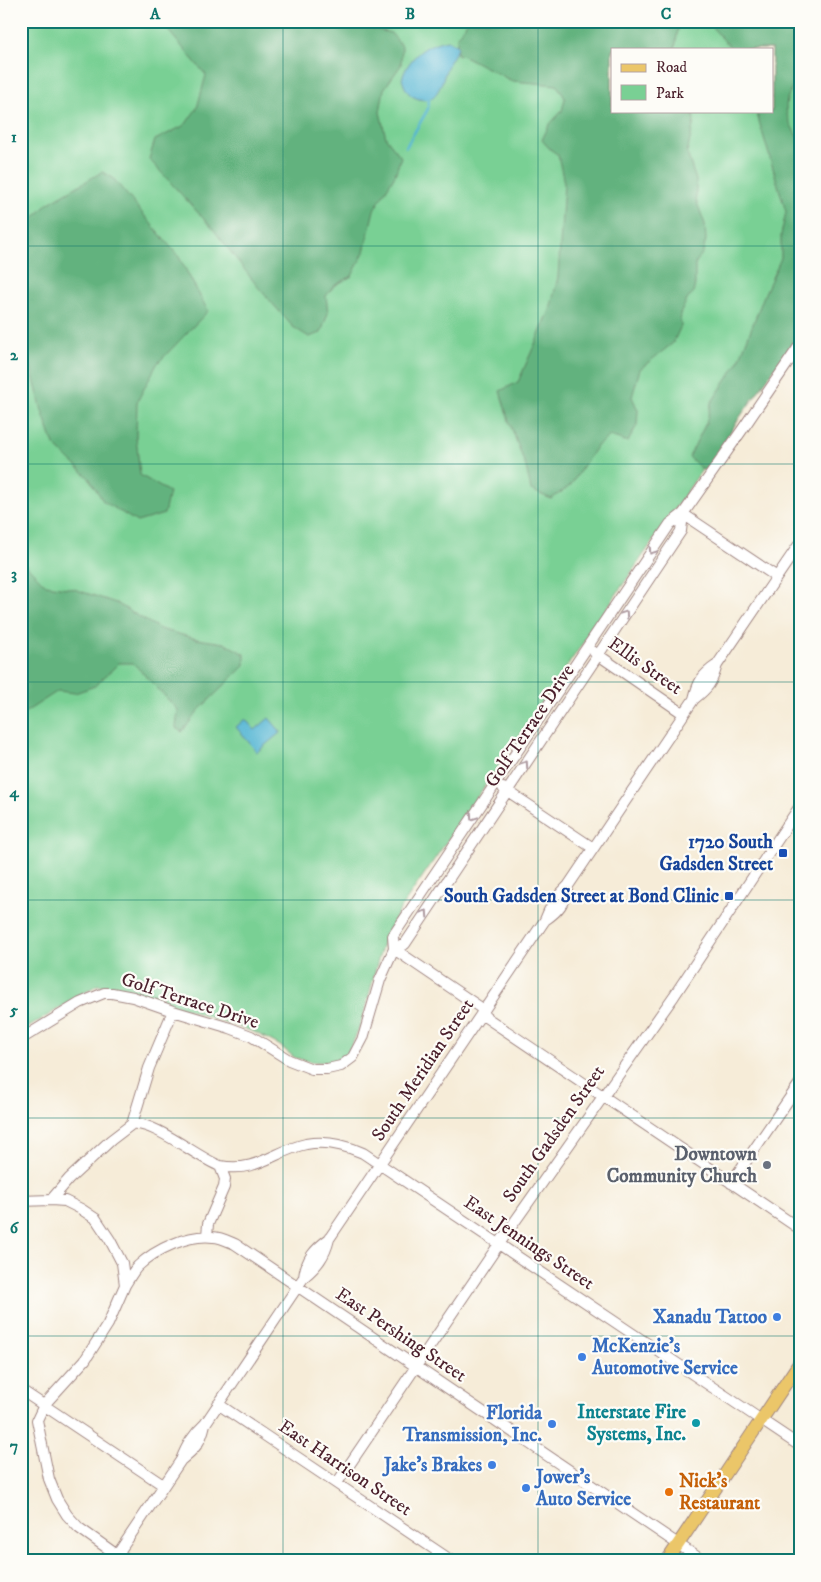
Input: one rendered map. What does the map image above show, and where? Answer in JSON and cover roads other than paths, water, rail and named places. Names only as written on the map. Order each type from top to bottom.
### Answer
[{"type":"main road","points":[[667,1561],[800,1362]]},
{"type":"street","name":"Golf Terrace Drive","points":[[21,1039],[80,1002],[104,993],[124,995],[230,1028],[251,1036],[290,1060],[304,1066],[320,1070],[341,1066],[353,1057],[363,1038],[380,980],[394,949],[393,936],[670,524],[683,514],[800,345]]},
{"type":"street","name":"Golf Terrace Drive","points":[[394,949],[405,944],[598,655],[681,530],[683,514]]},
{"type":"street","points":[[683,514],[777,577]]},
{"type":"street","name":"South Meridian Street","points":[[116,1556],[181,1460],[193,1451],[202,1439],[205,1424],[300,1281],[320,1261],[329,1239],[545,920],[556,912],[564,900],[568,886],[694,699],[713,680],[717,665],[800,543]]},
{"type":"street","name":"Ellis Street","points":[[587,647],[684,714]]},
{"type":"street","points":[[496,783],[593,848]]},
{"type":"street","name":"South Gadsden Street","points":[[337,1483],[499,1244],[674,996],[800,806]]},
{"type":"street","points":[[394,949],[602,1097],[800,1229]]},
{"type":"street","points":[[52,1200],[68,1179],[111,1140],[132,1124],[149,1068],[174,1011]]},
{"type":"street","points":[[731,1183],[800,1083]]},
{"type":"street","name":"East Jennings Street","points":[[132,1124],[143,1124],[211,1163],[228,1168],[250,1166],[296,1147],[321,1142],[346,1146],[364,1153],[800,1446]]},
{"type":"street","points":[[207,1236],[208,1224],[224,1187],[225,1179],[220,1166]]},
{"type":"street","points":[[21,1201],[65,1201],[96,1219],[110,1240],[122,1264],[125,1285]]},
{"type":"street","name":"East Pershing Street","points":[[44,1405],[85,1360],[98,1341],[108,1324],[125,1285],[138,1266],[153,1255],[186,1240],[200,1236],[215,1237],[235,1244],[300,1281],[416,1366],[703,1561]]},
{"type":"street","points":[[21,1390],[163,1486]]},
{"type":"street","name":"East Harrison Street","points":[[218,1404],[452,1561]]},
{"type":"street","points":[[44,1405],[36,1420],[49,1479],[57,1499],[67,1515],[79,1528],[116,1556],[130,1561]]},
{"type":"water","points":[[448,40],[457,45],[458,48],[448,65],[439,90],[435,95],[426,100],[412,96],[406,89],[402,79],[409,64],[425,48]]},
{"type":"water","points":[[269,718],[281,732],[257,752],[236,727],[245,719],[255,730]]},
{"type":"waterway","points":[[406,147],[428,109],[429,100]]},
{"type":"place","name":"1720 South Gadsden Street","points":[[783,853]]},
{"type":"place","name":"South Gadsden Street at Bond Clinic","points":[[729,896]]},
{"type":"place","name":"Downtown Community Church","points":[[767,1165]]},
{"type":"place","name":"Xanadu Tattoo","points":[[777,1317]]},
{"type":"place","name":"McKenzie's Automotive Service","points":[[582,1357]]},
{"type":"place","name":"Interstate Fire Systems, Inc.","points":[[696,1423]]},
{"type":"place","name":"Florida Transmission, Inc.","points":[[552,1424]]},
{"type":"place","name":"Jake's Brakes","points":[[492,1465]]},
{"type":"place","name":"Jower's Auto Service","points":[[526,1488]]},
{"type":"place","name":"Nick's Restaurant","points":[[669,1492]]}]
